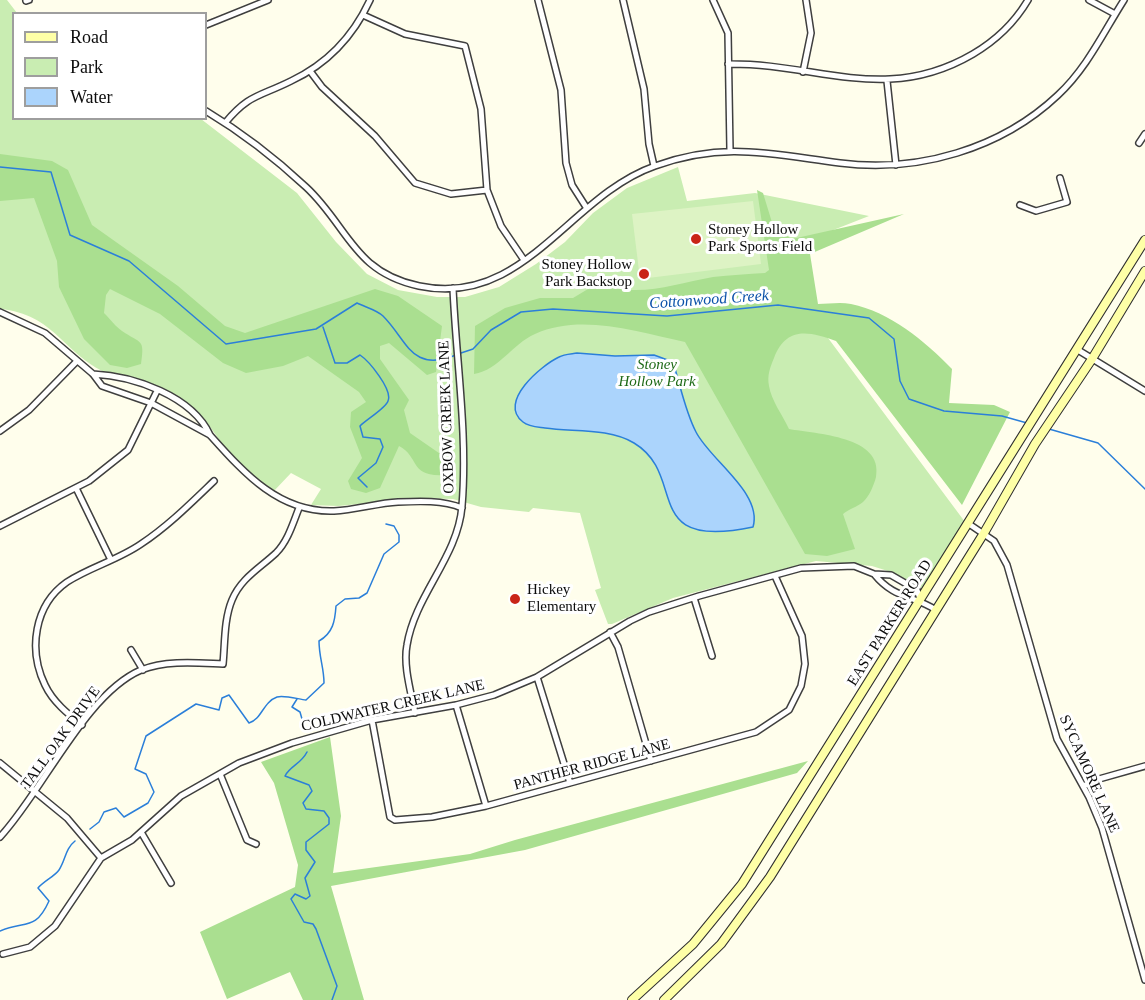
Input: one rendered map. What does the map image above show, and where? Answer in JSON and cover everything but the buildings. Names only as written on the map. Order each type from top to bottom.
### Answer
[{"type":"main road","name":"EAST PARKER ROAD","points":[[632,1000],[679,959],[725,907],[821,760],[1145,240]]},
{"type":"main road","points":[[664,1000],[721,944],[756,899],[984,533],[1035,444],[1092,360],[1145,272]]},
{"type":"street","points":[[207,25],[268,0]]},
{"type":"street","points":[[225,123],[251,97],[288,83],[310,70],[340,46],[363,15],[370,0]]},
{"type":"street","points":[[538,0],[561,90],[566,163],[572,185],[586,207]]},
{"type":"street","points":[[623,0],[644,89],[654,166]]},
{"type":"street","points":[[712,0],[728,33],[730,150]]},
{"type":"street","points":[[803,72],[811,33],[806,0]]},
{"type":"street","points":[[728,64],[782,67],[851,80],[887,81],[924,75],[963,60],[999,34],[1015,19],[1028,0]]},
{"type":"street","points":[[1089,0],[1115,14]]},
{"type":"street","points":[[207,112],[225,123],[305,186],[348,242],[375,267],[392,277],[414,285],[453,288],[492,281],[557,236],[586,207],[620,183],[654,166],[684,157],[730,150],[775,153],[845,164],[896,165],[945,157],[971,149],[1019,125],[1059,94],[1096,48],[1124,0]]},
{"type":"street","points":[[363,15],[405,34],[465,46],[480,102],[487,190],[501,226],[524,260]]},
{"type":"street","points":[[310,70],[322,87],[375,136],[415,183],[441,193],[459,195],[487,190]]},
{"type":"street","points":[[887,81],[896,165]]},
{"type":"street","points":[[1139,143],[1145,134]]},
{"type":"street","points":[[1020,205],[1036,211],[1067,202],[1060,178]]},
{"type":"street","name":"OXBOW CREEK LANE","points":[[415,712],[406,646],[417,612],[454,538],[462,508],[462,431],[453,288]]},
{"type":"street","points":[[0,312],[45,333],[93,374],[102,386],[151,403],[210,435],[263,489],[299,508],[334,511],[417,501],[453,504],[462,508]]},
{"type":"street","points":[[1078,350],[1145,391]]},
{"type":"street","points":[[0,431],[29,410],[77,362]]},
{"type":"street","points":[[93,374],[107,375],[157,391],[186,406],[203,420],[210,435]]},
{"type":"street","points":[[0,526],[76,488],[128,450],[157,391]]},
{"type":"street","points":[[82,725],[57,704],[45,686],[38,665],[36,632],[46,604],[68,582],[111,560],[159,531],[214,481]]},
{"type":"street","points":[[76,488],[111,560]]},
{"type":"street","name":"TALL OAK DRIVE","points":[[0,837],[35,793],[106,694],[142,670],[183,662],[224,664],[232,599],[248,576],[277,552],[286,539],[299,508]]},
{"type":"street","name":"SYCAMORE LANE","points":[[969,524],[984,533],[998,546],[1010,574],[1054,730],[1063,753],[1083,786],[1102,828],[1145,980]]},
{"type":"street","name":"COLDWATER CREEK LANE","points":[[3,954],[30,947],[55,926],[101,858],[141,832],[181,796],[239,763],[292,743],[372,720],[456,705],[494,695],[537,677],[610,632],[649,612],[801,568],[854,566],[874,574],[891,576],[917,590],[921,600],[936,610]]},
{"type":"street","name":"COLDWATER CREEK LANE","points":[[874,574],[882,585],[910,601],[921,600]]},
{"type":"street","name":"PANTHER RIDGE LANE","points":[[372,720],[390,817],[395,820],[432,817],[486,806],[756,732],[789,711],[801,686],[805,664],[802,636],[775,576]]},
{"type":"street","points":[[694,598],[712,656]]},
{"type":"street","points":[[610,632],[618,646],[651,761]]},
{"type":"street","points":[[131,650],[142,670]]},
{"type":"street","points":[[537,677],[570,783]]},
{"type":"street","points":[[456,705],[486,806]]},
{"type":"street","points":[[0,764],[67,819],[101,858]]},
{"type":"street","points":[[1083,786],[1145,766]]},
{"type":"street","points":[[220,774],[247,840],[256,844]]},
{"type":"street","points":[[141,832],[171,883]]},
{"type":"green space","name":"Stoney Hollow Park","points":[[0,0],[7,0],[16,12],[12,12],[12,120],[202,120],[297,193],[336,242],[367,274],[398,290],[437,297],[465,297],[499,287],[536,264],[565,242],[593,213],[627,188],[678,167],[687,201],[755,193],[869,216],[767,256],[965,522],[923,589],[891,572],[872,566],[816,561],[673,598],[608,624],[595,590],[601,588],[580,513],[533,508],[529,512],[481,507],[453,499],[422,498],[338,506],[311,505],[321,489],[291,473],[273,492],[243,471],[205,421],[182,399],[107,373],[79,356],[34,318],[19,312],[0,309]]},
{"type":"green space","points":[[0,154],[52,161],[68,170],[92,225],[178,286],[225,326],[245,333],[375,289],[398,296],[442,326],[436,372],[427,375],[389,343],[380,346],[380,359],[409,400],[404,410],[410,433],[449,460],[444,475],[433,475],[420,470],[406,450],[399,446],[380,488],[366,493],[351,489],[348,481],[362,458],[350,427],[351,412],[366,402],[359,392],[308,356],[283,366],[246,373],[223,363],[160,314],[110,289],[106,295],[104,313],[120,329],[137,340],[142,350],[141,364],[127,368],[110,365],[84,339],[59,287],[57,261],[34,198],[0,201]]},
{"type":"green space","points":[[757,190],[763,193],[774,229],[792,239],[904,214],[810,254],[818,304],[851,304],[865,308],[893,321],[918,338],[952,369],[949,403],[994,405],[1010,412],[962,505],[836,341],[817,335],[792,336],[785,340],[779,348],[769,375],[770,391],[775,402],[789,429],[831,436],[859,445],[870,453],[876,463],[876,477],[867,497],[861,504],[843,514],[855,549],[827,556],[805,554],[685,342],[610,326],[571,325],[553,328],[527,338],[491,367],[474,374],[475,326],[505,308],[540,298],[573,298],[598,283],[613,288],[641,290],[713,277],[765,273],[769,270]]},
{"type":"green space","name":"Stoney Hollow Park Sports Field","points":[[753,201],[761,264],[640,279],[632,214]]},
{"type":"green space","points":[[330,737],[341,816],[333,873],[470,854],[808,761],[797,773],[525,850],[331,886],[364,1000],[303,1000],[290,972],[227,999],[200,932],[295,887],[298,865],[274,783],[261,762]]},
{"type":"water","points":[[577,353],[615,356],[654,355],[673,362],[692,424],[703,443],[743,489],[754,514],[753,527],[717,532],[694,529],[679,520],[671,506],[660,473],[650,457],[634,443],[624,438],[591,431],[537,427],[523,422],[516,414],[515,405],[525,385],[552,361],[563,355]]},
{"type":"waterway","name":"Cottonwood Creek","points":[[0,167],[51,172],[70,235],[129,261],[226,344],[316,329],[357,303],[383,316],[412,352],[420,357],[441,360],[456,355]]},
{"type":"waterway","name":"Cottonwood Creek","points":[[461,353],[473,349],[491,330],[521,312],[553,309],[667,316],[778,305],[869,318],[894,339],[900,381],[909,399],[944,411],[1002,416],[1027,423]]},
{"type":"waterway","points":[[323,327],[335,363],[347,363],[360,355],[384,383],[389,396],[387,404],[360,426],[363,437],[380,439],[383,447],[376,463],[358,478],[367,487]]},
{"type":"waterway","name":"Cottonwood Creek","points":[[1049,429],[1098,443],[1145,489]]},
{"type":"waterway","points":[[90,829],[99,822],[104,812],[116,808],[124,817],[148,803],[154,792],[146,774],[135,769],[146,736],[196,704],[219,710],[222,698],[229,695],[249,723],[257,718],[272,699],[283,696],[306,700],[324,683],[319,641],[324,638],[332,626],[336,606],[345,599],[359,598],[367,593],[384,554],[399,542],[399,535],[394,526],[386,524]]},
{"type":"waterway","points":[[297,699],[292,707],[300,712],[302,719]]},
{"type":"waterway","points":[[307,752],[285,776],[309,785],[312,791],[303,803],[306,809],[324,811],[329,818],[329,824],[306,842],[306,850],[315,862],[305,878],[310,896],[306,899],[295,894],[291,899],[304,922],[313,924],[316,929],[337,986],[332,1000]]},
{"type":"waterway","points":[[0,931],[29,924],[39,917],[49,901],[38,888],[59,870],[69,847],[75,841]]},
{"type":"place","name":"Stoney Hollow Park Sports Field","points":[[696,239]]},
{"type":"place","name":"Stoney Hollow Park Backstop","points":[[644,274]]},
{"type":"place","name":"Hickey Elementary","points":[[515,599]]}]
